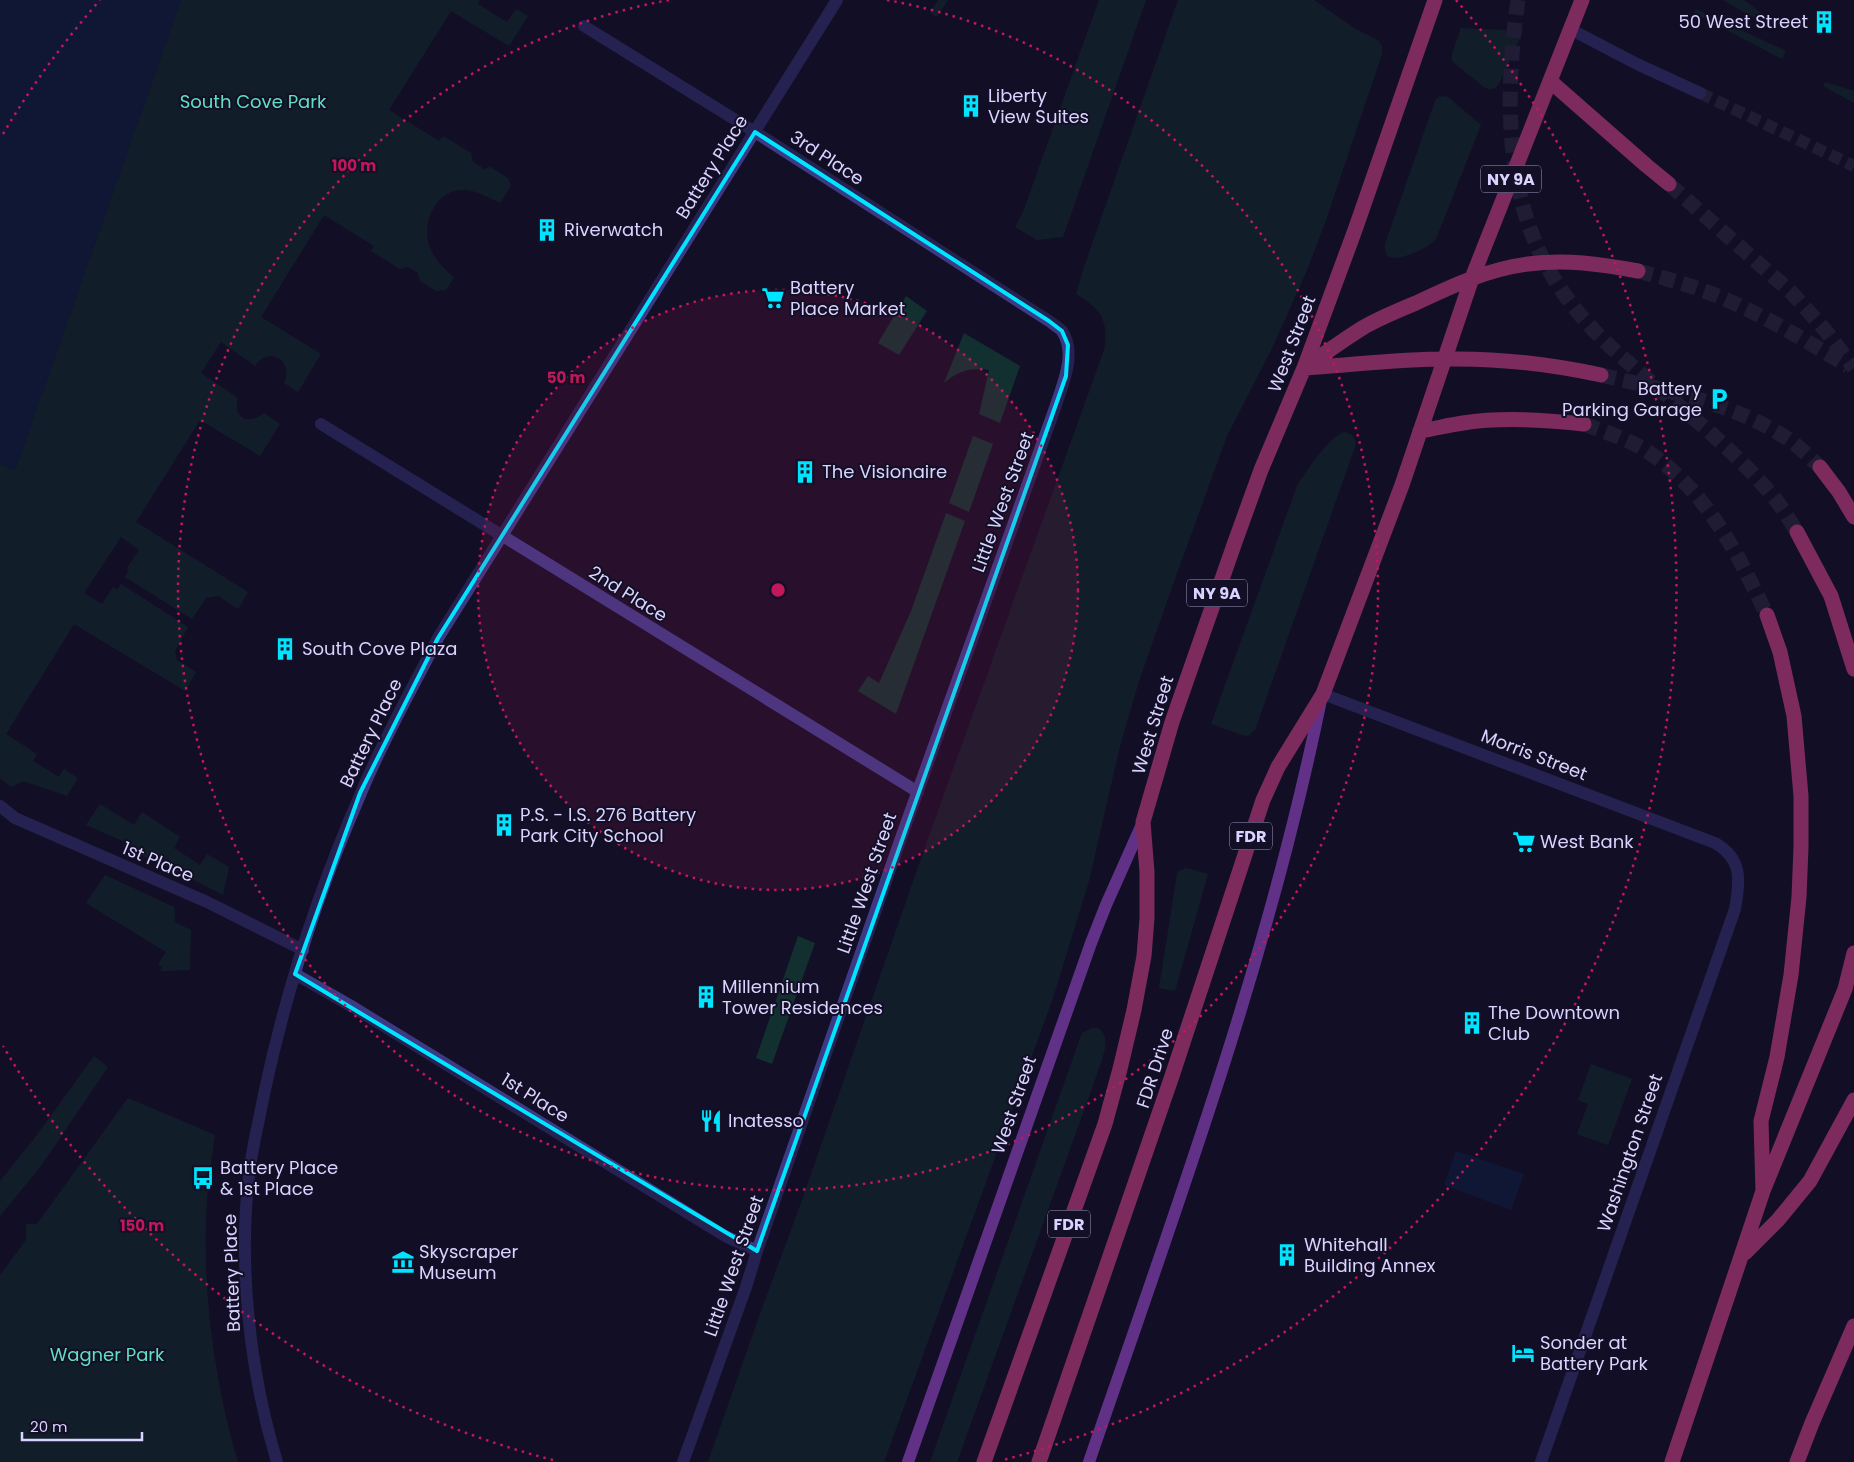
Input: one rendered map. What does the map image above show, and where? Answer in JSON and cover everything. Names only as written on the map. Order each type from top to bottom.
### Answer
[{"type":"highway","name":"West Street","points":[[1143,822],[1172,722],[1196,652],[1261,470],[1304,368],[1355,230],[1435,0]]},
{"type":"highway","name":"NY 9A","points":[[1323,694],[1382,540],[1472,278],[1582,0]]},
{"type":"highway","points":[[1550,81],[1669,184]]},
{"type":"highway","points":[[1304,368],[1365,327],[1472,278],[1496,270],[1528,264],[1567,262],[1597,263],[1638,271]]},
{"type":"highway","points":[[1304,368],[1445,358],[1529,362],[1601,375]]},
{"type":"highway","points":[[1420,431],[1464,423],[1504,420],[1584,424]]},
{"type":"highway","points":[[1820,467],[1839,492],[1854,517]]},
{"type":"highway","points":[[1797,532],[1831,596],[1854,669]]},
{"type":"highway","points":[[1764,1191],[1760,1121],[1777,1057],[1791,975],[1799,897],[1801,830],[1799,753],[1794,716],[1780,652],[1767,616]]},
{"type":"highway","name":"FDR Drive","points":[[1039,1462],[1172,1076],[1263,800],[1278,767],[1323,694]]},
{"type":"highway","name":"FDR Drive","points":[[984,1462],[1105,1124],[1120,1069],[1139,983],[1147,918],[1147,872],[1143,822]]},
{"type":"highway","points":[[1672,1462],[1764,1191],[1845,989],[1854,953]]},
{"type":"highway","points":[[1742,1256],[1778,1220],[1810,1180],[1854,1100]]},
{"type":"highway","points":[[1797,1462],[1854,1326]]},
{"type":"main road","points":[[1088,1462],[1190,1170],[1226,1057],[1297,810],[1323,694]]},
{"type":"main road","name":"West Street","points":[[908,1462],[1091,943],[1143,822]]},
{"type":"street","name":"Battery Place","points":[[277,1462],[258,1389],[254,1361],[247,1281],[246,1230],[249,1175],[256,1131],[274,1047],[295,974],[360,793],[438,638],[837,0]]},
{"type":"street","name":"3rd Place","points":[[584,26],[755,132],[1049,321]]},
{"type":"street","points":[[1570,29],[1637,64],[1700,93]]},
{"type":"street","name":"Little West Street","points":[[683,1462],[746,1288],[757,1251],[918,792],[1066,376],[1069,359],[1068,345],[1062,331],[1049,321]]},
{"type":"street","name":"2nd Place","points":[[321,424],[918,792]]},
{"type":"street","name":"Morris Street","points":[[1323,694],[1715,843],[1730,854]]},
{"type":"street","name":"1st Place","points":[[0,806],[14,818],[206,902],[303,950]]},
{"type":"street","name":"Washington Street","points":[[1541,1462],[1735,908],[1738,875],[1730,854]]},
{"type":"street","name":"1st Place","points":[[295,974],[362,1012],[725,1236],[757,1251]]},
{"type":"highlighted area","points":[[755,132],[1049,321],[1062,331],[1068,345],[1066,376],[757,1251],[295,974],[360,793],[438,638]]},
{"type":"green space","name":"South Cove Park","points":[[181,0],[480,0],[478,4],[507,22],[516,9],[528,16],[509,46],[451,11],[389,110],[439,141],[443,136],[471,153],[473,162],[484,169],[490,167],[508,178],[511,186],[500,203],[472,191],[457,190],[440,200],[434,208],[429,217],[427,238],[434,256],[454,277],[446,290],[436,291],[420,281],[418,273],[408,267],[400,269],[371,251],[374,246],[324,215],[261,317],[321,354],[298,392],[284,383],[286,368],[278,358],[273,356],[267,357],[255,366],[221,342],[201,373],[238,398],[237,411],[243,418],[253,419],[264,413],[280,424],[260,456],[200,420],[136,522],[248,592],[238,609],[218,596],[206,598],[192,619],[125,577],[129,570],[127,568],[139,550],[121,537],[84,593],[102,604],[113,587],[117,590],[121,584],[188,627],[175,651],[177,660],[196,672],[185,691],[74,624],[6,734],[37,754],[33,761],[59,777],[64,769],[78,778],[67,796],[23,781],[11,787],[0,778],[0,464],[15,470]]},
{"type":"green space","points":[[938,0],[948,0],[937,17],[930,13]]},
{"type":"green space","points":[[1099,0],[1146,0],[1063,237],[1037,240],[1015,227],[1023,212]]},
{"type":"green space","points":[[1178,0],[1314,0],[1354,28],[1379,41],[1382,46],[1382,54],[1326,220],[1307,270],[1274,344],[1227,436],[1176,576],[1139,681],[1120,746],[1089,881],[1053,998],[884,1462],[708,1462],[923,853],[1104,350],[1105,331],[1101,316],[1092,305],[1076,294]]},
{"type":"green space","points":[[1723,0],[1744,0],[1773,22],[1770,27]]},
{"type":"green space","points":[[1696,9],[1786,51],[1782,59],[1694,13]]},
{"type":"green space","points":[[1461,28],[1523,31],[1499,84],[1495,88],[1485,88],[1452,61],[1452,54]]},
{"type":"green space","points":[[1825,82],[1854,91],[1854,103],[1823,86]]},
{"type":"green space","points":[[1438,97],[1448,97],[1481,125],[1436,239],[1414,253],[1393,258],[1387,255],[1385,244],[1435,101]]},
{"type":"green space","points":[[906,296],[927,311],[899,355],[878,343]]},
{"type":"green space","points":[[964,333],[1020,366],[1000,423],[979,414],[989,370],[976,369],[965,371],[954,375],[944,383]]},
{"type":"green space","points":[[1345,432],[1353,436],[1356,444],[1255,730],[1248,736],[1211,724],[1297,486],[1325,447]]},
{"type":"green space","points":[[973,436],[993,444],[969,512],[949,503]]},
{"type":"green space","points":[[946,513],[965,521],[896,714],[858,691],[868,676],[879,683],[911,611]]},
{"type":"green space","points":[[100,804],[134,825],[142,812],[180,837],[174,848],[200,865],[207,854],[229,867],[223,895],[123,847],[125,842],[86,825]]},
{"type":"green space","points":[[1186,868],[1208,874],[1175,991],[1159,988],[1177,874]]},
{"type":"green space","points":[[105,875],[174,907],[175,922],[191,930],[190,970],[160,971],[162,967],[158,964],[166,952],[86,903]]},
{"type":"green space","points":[[798,936],[815,943],[772,1064],[756,1058]]},
{"type":"green space","points":[[1092,1028],[1098,1028],[1104,1036],[1106,1044],[1101,1063],[957,1462],[930,1462],[1082,1033]]},
{"type":"green space","points":[[94,1056],[108,1067],[41,1166],[0,1216],[0,1181],[34,1139]]},
{"type":"green space","points":[[1591,1064],[1632,1079],[1608,1145],[1577,1134],[1588,1104],[1578,1100]]},
{"type":"green space","name":"Wagner Park","points":[[128,1098],[215,1135],[207,1199],[206,1265],[208,1298],[211,1332],[222,1399],[238,1462],[0,1462],[0,1275],[26,1240],[26,1224],[37,1224]]},
{"type":"water","points":[[0,0],[181,0],[15,470],[0,464]]},
{"type":"water","points":[[1456,1151],[1524,1174],[1511,1210],[1444,1185]]},
{"type":"tunnel","points":[[1518,0],[1510,90],[1513,151],[1517,182],[1524,211],[1548,269],[1567,298],[1589,325],[1613,349],[1738,459],[1776,500],[1797,532]]},
{"type":"tunnel","points":[[1700,93],[1854,166]]},
{"type":"tunnel","points":[[1669,184],[1792,293],[1825,330],[1854,368]]},
{"type":"tunnel","points":[[1638,271],[1696,288],[1750,310],[1848,366]]},
{"type":"tunnel","points":[[1601,375],[1696,398],[1742,415],[1790,440],[1820,467]]},
{"type":"tunnel","points":[[1584,424],[1624,439],[1647,451],[1687,484],[1732,547],[1767,615]]},
{"type":"place","name":"50 West Street","points":[[1824,22]]},
{"type":"place","name":"Liberty View Suites","points":[[971,106]]},
{"type":"place","name":"Riverwatch","points":[[547,230]]},
{"type":"place","name":"Battery Place Market","points":[[773,298]]},
{"type":"place","name":"Battery Parking Garage","points":[[1719,399]]},
{"type":"place","name":"The Visionaire","points":[[805,472]]},
{"type":"place","name":"South Cove Plaza","points":[[285,649]]},
{"type":"place","name":"P.S. - I.S. 276 Battery Park City School","points":[[504,825]]},
{"type":"place","name":"West Bank","points":[[1524,842]]},
{"type":"place","name":"Millennium Tower Residences","points":[[706,997]]},
{"type":"place","name":"The Downtown Club","points":[[1472,1023]]},
{"type":"place","name":"Inatesso","points":[[711,1121]]},
{"type":"place","name":"Battery Place & 1st Place","points":[[203,1178]]},
{"type":"place","name":"Whitehall Building Annex","points":[[1287,1255]]},
{"type":"place","name":"Skyscraper Museum","points":[[403,1262]]},
{"type":"place","name":"Sonder at Battery Park","points":[[1523,1353]]}]
